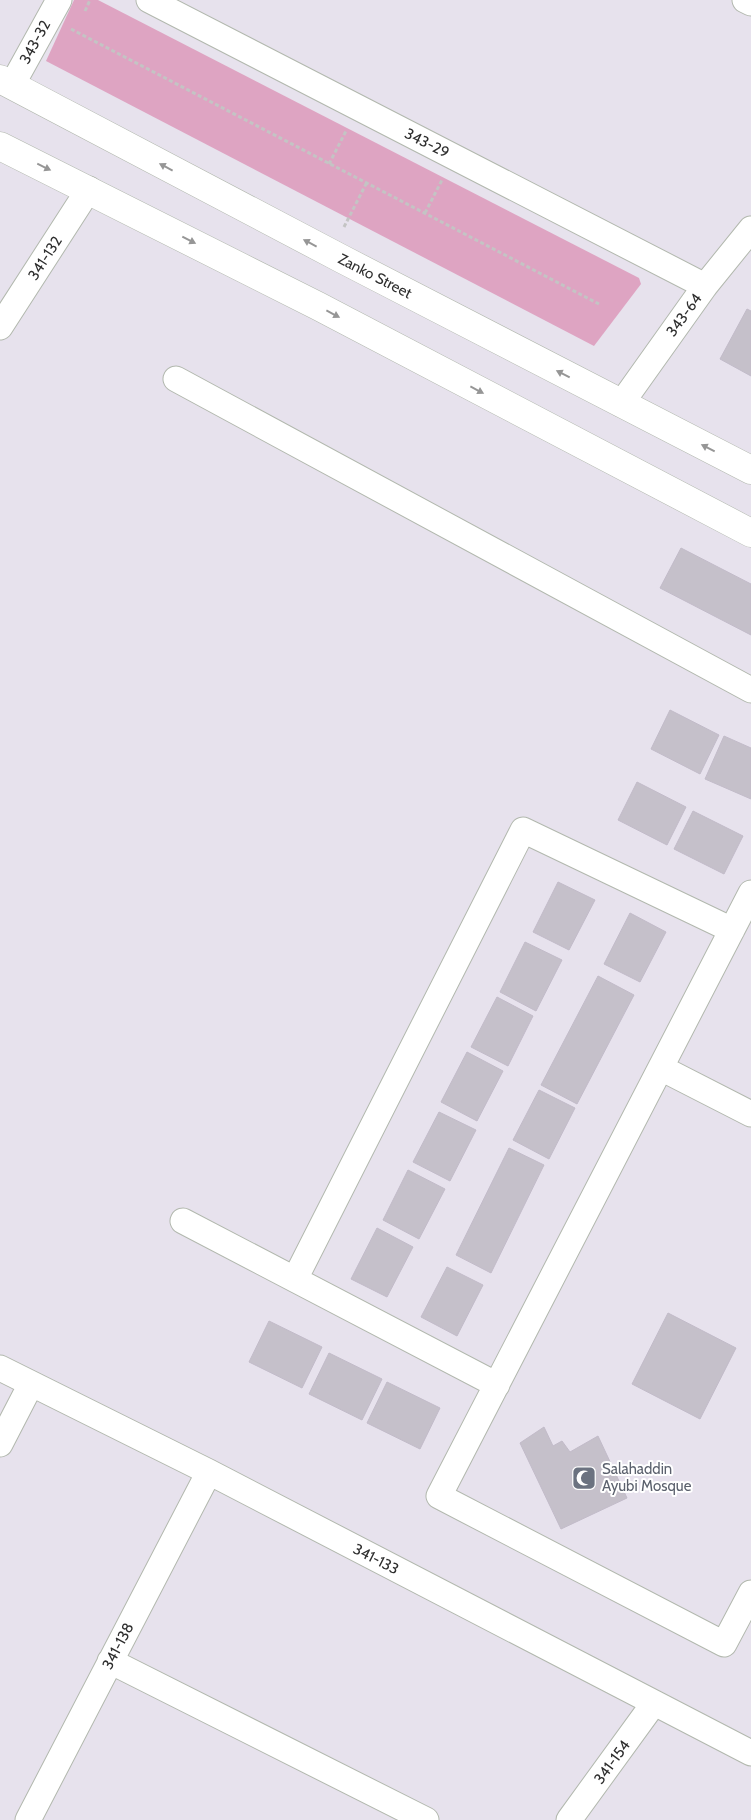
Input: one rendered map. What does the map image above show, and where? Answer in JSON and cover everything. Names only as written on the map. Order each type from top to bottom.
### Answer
[{"type":"main road","name":"Zanko Street","points":[[6,82],[620,404],[751,470]]},
{"type":"main road","points":[[0,146],[89,190],[751,533]]},
{"type":"street","name":"343-32","points":[[6,82],[59,0]]},
{"type":"street","name":"343-29","points":[[149,0],[705,286]]},
{"type":"street","points":[[745,0],[751,3]]},
{"type":"street","name":"341-132","points":[[0,327],[89,190]]},
{"type":"street","name":"343-64","points":[[620,404],[705,286],[751,229]]},
{"type":"street","points":[[176,379],[751,690]]},
{"type":"street","points":[[295,1279],[523,830],[732,930]]},
{"type":"street","points":[[751,893],[439,1496],[724,1644],[751,1592]]},
{"type":"street","points":[[661,1068],[751,1114]]},
{"type":"street","points":[[183,1221],[497,1384]]},
{"type":"street","name":"341-133","points":[[0,1368],[208,1472],[751,1753]]},
{"type":"street","points":[[0,1444],[31,1384]]},
{"type":"street","name":"341-138","points":[[28,1820],[208,1472]]},
{"type":"street","points":[[110,1660],[426,1820]]},
{"type":"street","name":"341-154","points":[[570,1820],[654,1703]]},
{"type":"path","points":[[70,29],[599,304]]},
{"type":"path","points":[[329,164],[347,128]]},
{"type":"path","points":[[425,213],[443,177]]},
{"type":"path","points":[[344,227],[366,184]]},
{"type":"shaded area","points":[[74,0],[98,0],[639,278],[641,284],[594,346],[46,61]]},
{"type":"building","points":[[747,309],[751,311],[751,376],[720,359]]},
{"type":"building","points":[[681,548],[751,584],[751,635],[660,588]]},
{"type":"building","points":[[670,710],[719,735],[700,774],[651,749]]},
{"type":"building","points":[[724,736],[751,748],[751,799],[705,779]]},
{"type":"building","points":[[637,782],[686,807],[667,845],[618,820]]},
{"type":"building","points":[[693,811],[743,836],[724,874],[674,849]]},
{"type":"building","points":[[558,882],[595,900],[569,950],[533,932]]},
{"type":"building","points":[[630,913],[666,932],[640,982],[604,964]]},
{"type":"building","points":[[525,942],[562,960],[536,1011],[500,992]]},
{"type":"building","points":[[598,976],[634,995],[577,1104],[541,1085]]},
{"type":"building","points":[[497,997],[533,1016],[508,1066],[471,1047]]},
{"type":"building","points":[[467,1052],[503,1071],[477,1121],[441,1102]]},
{"type":"building","points":[[539,1090],[575,1108],[549,1159],[513,1140]]},
{"type":"building","points":[[439,1112],[476,1130],[450,1181],[413,1162]]},
{"type":"building","points":[[509,1148],[544,1165],[491,1273],[456,1255]]},
{"type":"building","points":[[408,1170],[445,1189],[419,1239],[383,1220]]},
{"type":"building","points":[[377,1228],[413,1247],[387,1297],[351,1279]]},
{"type":"building","points":[[447,1267],[483,1285],[457,1336],[421,1317]]},
{"type":"building","points":[[668,1313],[736,1348],[700,1419],[632,1384]]},
{"type":"building","points":[[269,1321],[322,1347],[302,1388],[249,1362]]},
{"type":"building","points":[[329,1353],[382,1379],[362,1420],[309,1394]]},
{"type":"building","points":[[387,1382],[440,1408],[420,1449],[367,1423]]},
{"type":"building","points":[[544,1427],[553,1446],[562,1441],[570,1452],[598,1436],[627,1498],[561,1529],[520,1443]]},
{"type":"place","name":"Salahaddin Ayubi Mosque","points":[[584,1478]]}]
